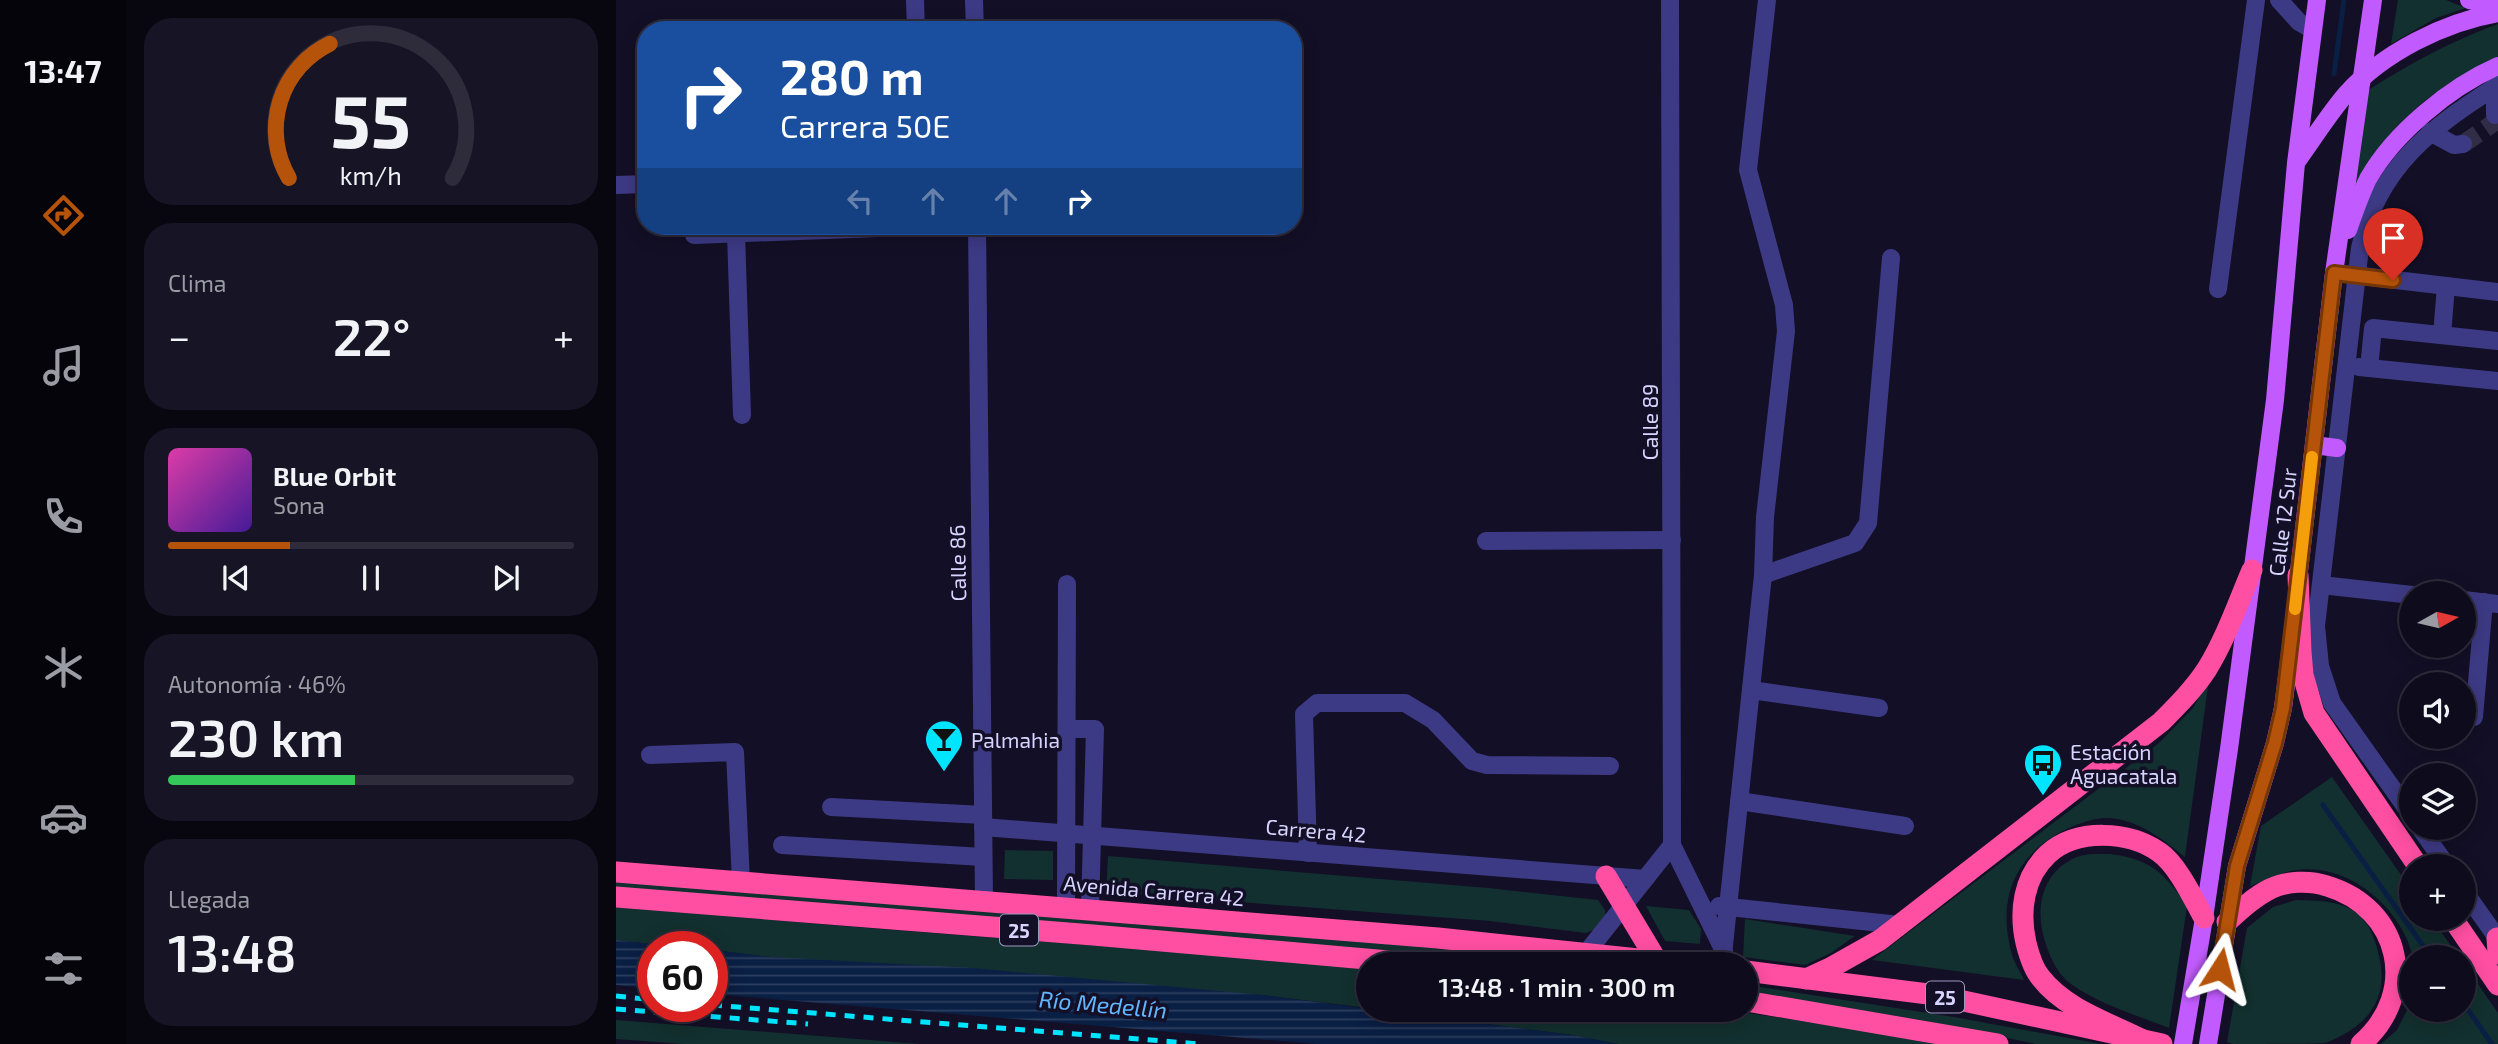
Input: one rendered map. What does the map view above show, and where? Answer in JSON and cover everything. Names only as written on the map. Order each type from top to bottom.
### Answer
[{"type":"highway","points":[[1806,979],[1857,954],[1900,925],[2161,722],[2206,670],[2219,647],[2252,570]]},
{"type":"highway","points":[[2298,575],[2303,675],[2314,712],[2409,854]]},
{"type":"highway","points":[[2141,1039],[2055,993],[2039,976],[2028,953],[2022,927],[2023,902],[2030,879],[2049,854],[2071,841],[2100,835],[2140,841],[2161,853],[2179,875],[2204,918]]},
{"type":"highway","name":"Avenida Carrera 42","points":[[616,872],[984,900],[1587,952]]},
{"type":"highway","points":[[1606,876],[1652,952]]},
{"type":"highway","points":[[2227,922],[2246,905],[2271,889],[2294,883],[2316,882],[2344,891],[2368,907],[2386,933],[2395,956],[2397,981],[2392,1004],[2376,1031],[2361,1044]]},
{"type":"highway","name":"25","points":[[616,897],[1356,958]]},
{"type":"highway","points":[[2461,931],[2498,985]]},
{"type":"highway","points":[[2498,938],[2498,954]]},
{"type":"highway","name":"25","points":[[1758,973],[1948,997],[2162,1044]]},
{"type":"highway","name":"25","points":[[1758,1003],[1998,1044]]},
{"type":"main road","name":"Calle 12 Sur","points":[[2183,1044],[2204,918],[2275,400],[2296,163],[2317,0]]},
{"type":"main road","name":"Calle 12 Sur","points":[[2208,1044],[2237,866],[2275,743],[2283,708],[2334,273],[2373,0]]},
{"type":"main road","points":[[2469,0],[2498,7]]},
{"type":"main road","points":[[2296,163],[2335,108],[2362,79],[2400,51],[2429,36],[2473,18],[2498,13]]},
{"type":"main road","points":[[2334,273],[2357,206],[2369,179],[2386,154],[2408,128],[2442,100],[2498,66]]},
{"type":"main road","points":[[2314,445],[2337,448]]},
{"type":"street","points":[[915,0],[916,21]]},
{"type":"street","points":[[974,0],[975,21]]},
{"type":"street","name":"Calle 89","points":[[1670,0],[1672,845],[1702,905],[1721,952]]},
{"type":"street","points":[[1724,952],[1763,575],[1765,517],[1786,331],[1784,305],[1748,170],[1768,0]]},
{"type":"street","points":[[2218,289],[2256,0]]},
{"type":"street","points":[[2279,0],[2299,22],[2313,30]]},
{"type":"street","points":[[2495,115],[2498,86]]},
{"type":"street","points":[[2399,797],[2332,702],[2320,666],[2317,646],[2316,626],[2363,232],[2395,169],[2408,153],[2453,114],[2498,86]]},
{"type":"street","points":[[2430,132],[2454,145],[2463,144]]},
{"type":"street","points":[[616,185],[637,184]]},
{"type":"street","points":[[694,236],[715,235]]},
{"type":"street","points":[[736,235],[741,415]]},
{"type":"street","name":"Calle 86","points":[[977,235],[984,900]]},
{"type":"street","points":[[1763,575],[1855,543],[1868,523],[1891,258]]},
{"type":"street","points":[[2334,273],[2498,292]]},
{"type":"street","points":[[2442,335],[2446,286]]},
{"type":"street","points":[[2369,368],[2373,328],[2498,341]]},
{"type":"street","points":[[2346,365],[2498,382]]},
{"type":"street","points":[[1486,541],[1672,540]]},
{"type":"street","points":[[1066,908],[1067,584]]},
{"type":"street","points":[[2321,585],[2399,594]]},
{"type":"street","points":[[2476,704],[2491,603]]},
{"type":"street","points":[[1751,690],[1879,708]]},
{"type":"street","points":[[1308,853],[1304,714],[1317,703],[1405,703],[1433,720],[1472,761],[1487,765],[1610,766]]},
{"type":"street","points":[[1067,729],[1095,729],[1090,909]]},
{"type":"street","points":[[650,755],[735,752],[740,882]]},
{"type":"street","points":[[1739,801],[1905,826]]},
{"type":"street","name":"Carrera 42","points":[[831,807],[983,821],[1067,833],[1645,879]]},
{"type":"street","points":[[782,845],[983,857]]},
{"type":"street","points":[[1587,952],[1672,845]]},
{"type":"street","points":[[1702,905],[1900,925]]},
{"type":"street","points":[[2476,908],[2498,938]]},
{"type":"green space","points":[[2398,0],[2446,0],[2466,8],[2436,18],[2391,44]]},
{"type":"green space","points":[[2498,24],[2498,60],[2449,84],[2404,119],[2379,148],[2349,197],[2367,91],[2431,54]]},
{"type":"green space","points":[[2209,679],[2185,857],[2141,827],[2110,818],[2077,824],[2043,843],[2020,868],[2008,898],[2007,932],[2011,951],[2024,980],[1872,960],[2159,743],[2193,708]]},
{"type":"green space","points":[[2332,777],[2399,872],[2399,924],[2384,905],[2368,891],[2331,872],[2311,869],[2291,871],[2250,886],[2261,826]]},
{"type":"green space","points":[[1005,850],[1053,851],[1053,880],[1004,879]]},
{"type":"green space","points":[[2110,854],[2136,859],[2155,869],[2171,884],[2187,906],[2169,1028],[2081,991],[2057,969],[2046,944],[2041,913],[2044,890],[2049,880],[2065,863],[2077,857]]},
{"type":"green space","points":[[1108,856],[1488,888],[1598,900],[1605,910],[1606,919],[1599,928],[1586,933],[1490,921],[1106,892]]},
{"type":"green space","points":[[616,879],[1482,952],[1385,952],[616,888]]},
{"type":"green space","points":[[2296,900],[2337,904],[2351,909],[2365,922],[2375,942],[2381,968],[2378,997],[2364,1019],[2325,1043],[2227,1042],[2247,928],[2273,907]]},
{"type":"green space","points":[[616,906],[1356,966],[1356,1007],[1262,995],[728,952],[728,931],[637,931],[637,942],[616,940]]},
{"type":"green space","points":[[1646,906],[1689,910],[1701,929],[1700,944],[1665,941]]},
{"type":"green space","points":[[1745,919],[1855,936],[1831,953],[1805,965],[1758,959],[1758,952],[1743,952]]},
{"type":"green space","points":[[2403,931],[2441,931],[2450,945],[2409,945]]},
{"type":"green space","points":[[2476,981],[2498,1013],[2498,1044],[2381,1044],[2397,1030],[2401,1022],[2476,1022]]},
{"type":"green space","points":[[1758,987],[1954,1017],[2101,1044],[2036,1044],[1921,1020],[1758,994]]},
{"type":"green space","points":[[1758,1015],[1956,1044],[1618,1044],[1473,1022],[1758,1022]]},
{"type":"green space","points":[[616,1020],[921,1044],[683,1044],[616,1039]]},
{"type":"water","points":[[616,940],[637,942],[637,987],[616,985]]},
{"type":"water","name":"Río Medellín","points":[[728,952],[771,957],[974,968],[1262,995],[1356,1007],[1356,1022],[1471,1022],[1618,1044],[1318,1044],[728,995]]},
{"type":"waterway","points":[[2334,74],[2344,0]]},
{"type":"waterway","points":[[2323,805],[2422,945]]},
{"type":"waterway","points":[[2476,1021],[2492,1044]]},
{"type":"tunnel","points":[[2463,144],[2495,122],[2495,115]]},
{"type":"railway","points":[[616,996],[637,998]]},
{"type":"railway","points":[[728,1006],[1200,1044]]},
{"type":"railway","points":[[616,1009],[808,1024]]},
{"type":"slow traffic","points":[[2295,609],[2312,457]]},
{"type":"place","name":"Palmahia","points":[[944,773]]},
{"type":"place","name":"Estación Aguacatala","points":[[2043,797]]},
{"type":"route","points":[[2220,969],[2237,866],[2275,743],[2289,672],[2334,273],[2393,280]]}]
